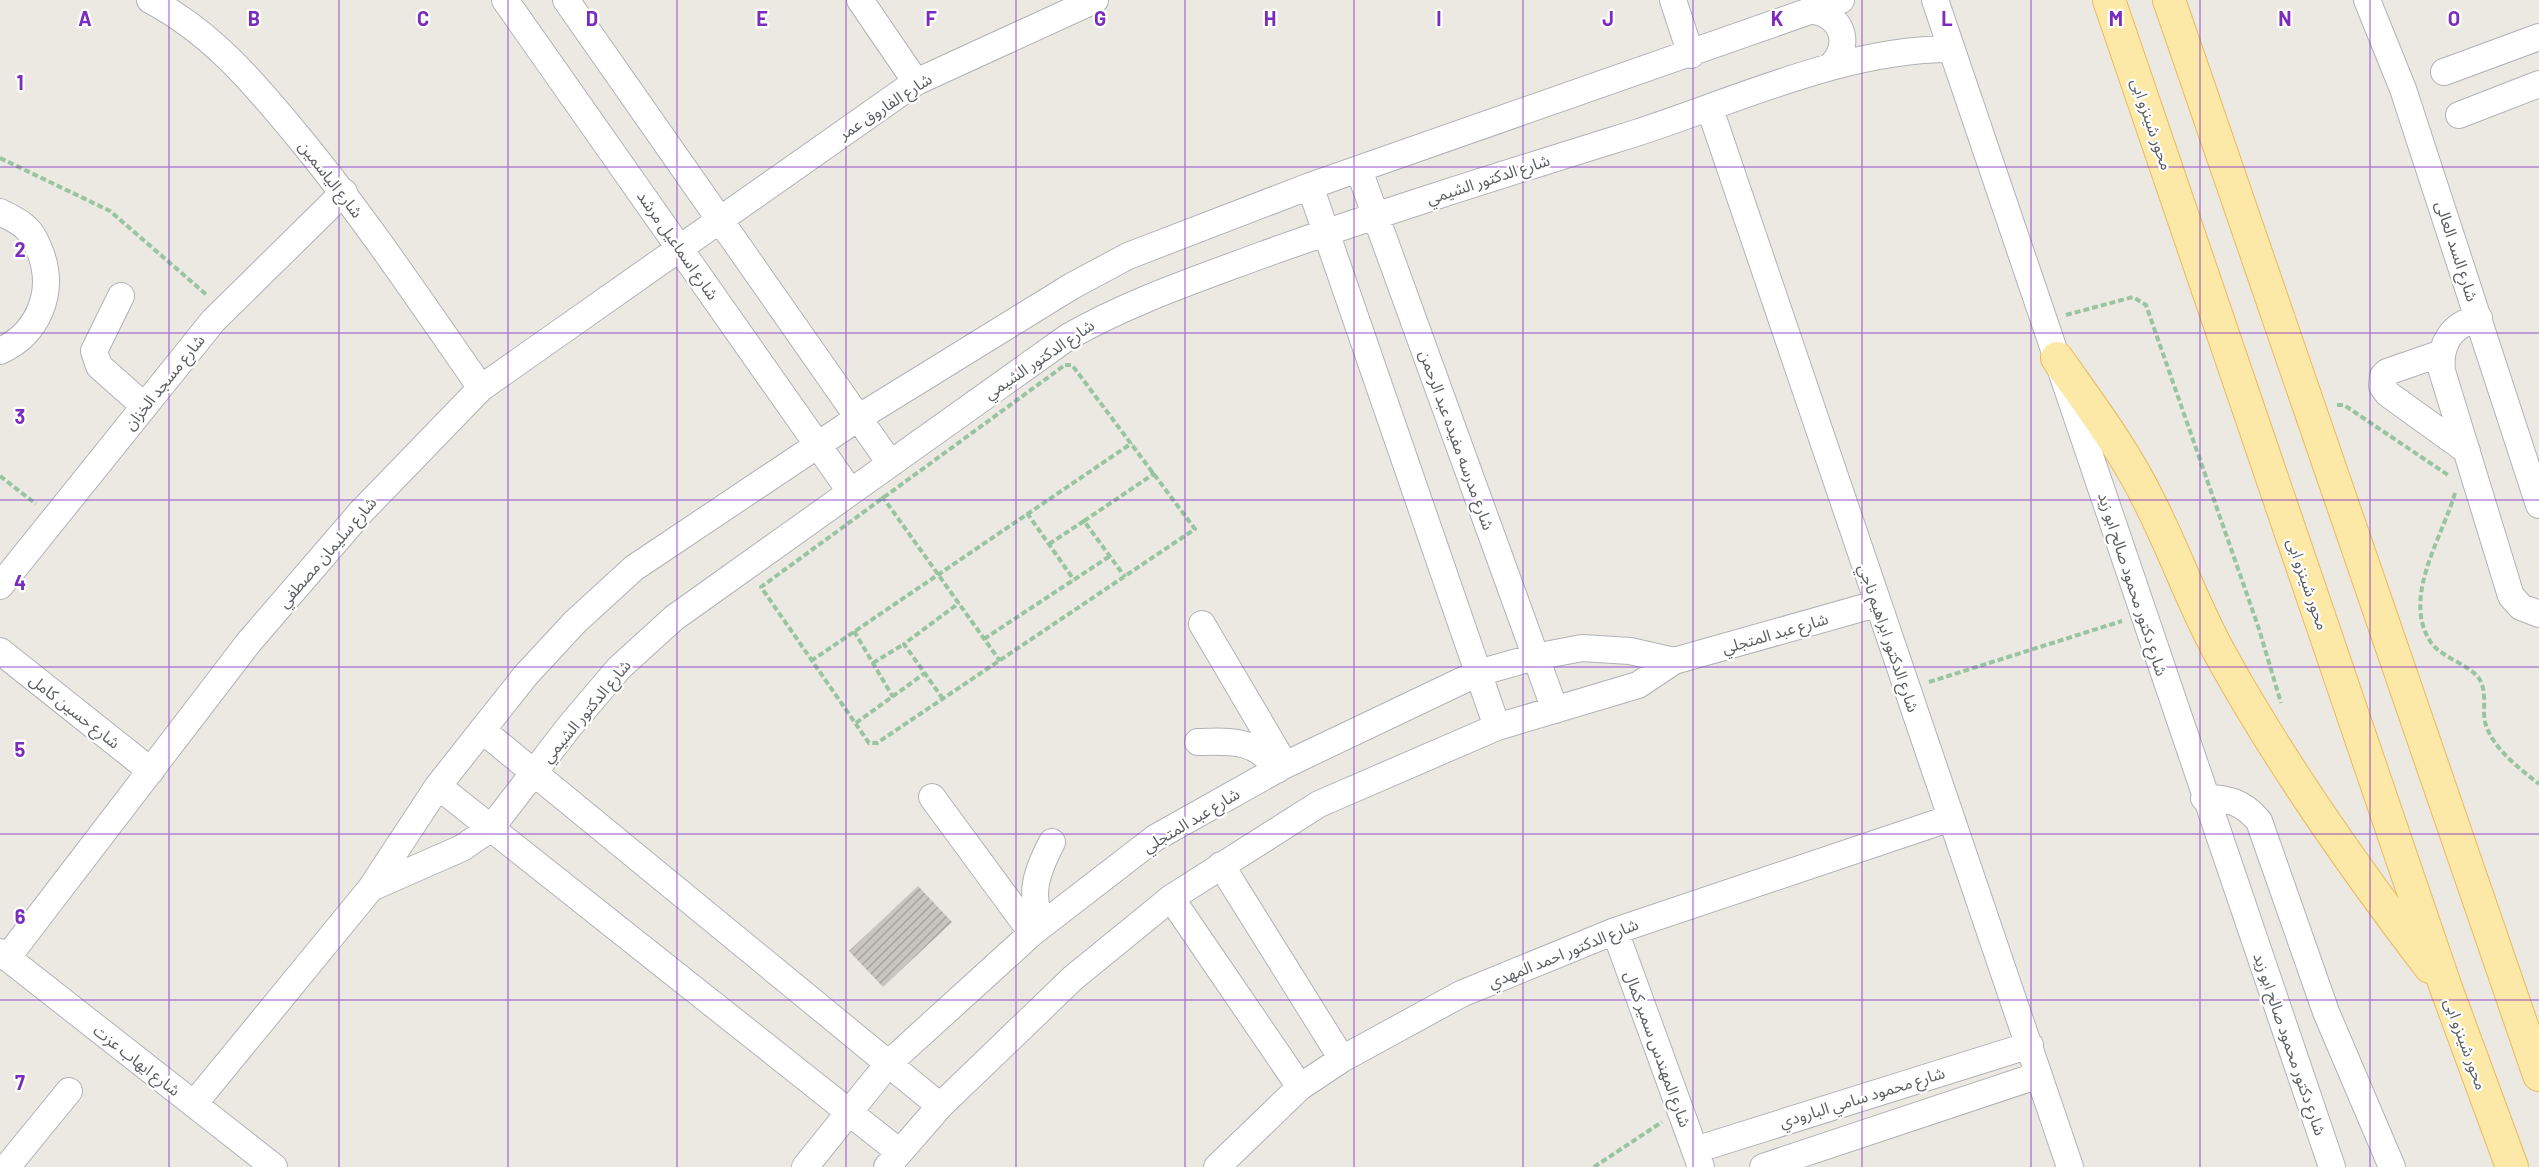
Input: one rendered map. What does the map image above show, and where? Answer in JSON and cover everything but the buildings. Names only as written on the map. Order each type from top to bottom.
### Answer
[{"type":"main road","name":"محور شينزو ابى","points":[[2109,0],[2446,988],[2512,1167]]},
{"type":"main road","points":[[2169,0],[2309,406],[2529,1017],[2539,1075]]},
{"type":"main road","points":[[2057,358],[2107,429],[2149,500],[2221,657],[2280,755],[2388,912],[2446,988]]},
{"type":"street","name":"شارع الياسمين","points":[[150,0],[197,29],[228,55],[344,192],[481,388]]},
{"type":"street","name":"شارع اسماعيل مرشد","points":[[505,0],[818,447],[873,482]]},
{"type":"street","points":[[566,0],[858,418],[873,482]]},
{"type":"street","points":[[860,0],[916,82]]},
{"type":"street","name":"شارع الفاروق عمر","points":[[719,219],[916,82],[1095,0]]},
{"type":"street","points":[[1673,0],[1691,55]]},
{"type":"street","name":"شارع الدكتور الشيمي","points":[[194,1104],[371,888],[438,786],[525,676],[575,622],[634,568],[818,447],[858,418],[1099,270],[1157,244],[1310,186],[1691,55],[1841,0]]},
{"type":"street","name":"شارع دكتور محمود صالح ابو زيد","points":[[1935,0],[2204,798],[2332,1167]]},
{"type":"street","name":"شارع السد العالى","points":[[2367,0],[2403,89],[2539,505]]},
{"type":"street","points":[[1815,11],[1831,17],[1841,30],[1841,54],[1831,66]]},
{"type":"street","points":[[2444,72],[2539,37]]},
{"type":"street","name":"شارع الدكتور الشيمي","points":[[371,888],[462,848],[491,828],[619,668],[674,618],[873,482],[1068,337],[1091,323],[1140,300],[1375,215],[1710,109],[1831,66],[1888,53],[1952,49]]},
{"type":"street","points":[[2459,115],[2539,84]]},
{"type":"street","name":"شارع الدكتور ابراهيم ناجي","points":[[1710,109],[1876,604],[2030,1045],[2070,1167]]},
{"type":"street","name":"شارع مدرسه مفيده عبد الرحمن","points":[[1359,170],[1555,710]]},
{"type":"street","points":[[1310,186],[1497,727]]},
{"type":"street","name":"شارع مسجد الخزان","points":[[0,586],[144,406],[225,310],[344,192]]},
{"type":"street","points":[[0,212],[26,227],[33,237],[45,267],[47,286],[44,305],[34,323],[16,344],[0,351]]},
{"type":"street","name":"شارع سليمان مصطفي","points":[[4,955],[151,771],[249,642],[361,512],[481,388],[719,219]]},
{"type":"street","points":[[122,296],[94,351],[95,359],[99,366],[144,406]]},
{"type":"street","points":[[2479,318],[2469,321],[2451,333],[2442,353],[2442,371],[2511,596],[2521,607],[2539,614]]},
{"type":"street","points":[[2442,353],[2387,372],[2383,376],[2382,386],[2388,394],[2467,451]]},
{"type":"street","name":"شارع عبد المتجلي","points":[[892,1159],[940,1106],[1073,978],[1171,898],[1320,804],[1497,727],[1638,685],[1674,661],[1876,604]]},
{"type":"street","points":[[1202,624],[1281,768]]},
{"type":"street","name":"شارع عبد المتجلي","points":[[805,1167],[847,1112],[888,1064],[1037,929],[1155,838],[1281,768],[1478,673],[1535,657],[1582,648],[1630,651],[1674,661]]},
{"type":"street","name":"شارع حسين كامل","points":[[0,651],[151,771]]},
{"type":"street","points":[[482,730],[940,1106]]},
{"type":"street","points":[[1198,742],[1228,741],[1251,745],[1281,768]]},
{"type":"street","points":[[438,786],[847,1112],[892,1159]]},
{"type":"street","points":[[932,797],[1037,929]]},
{"type":"street","points":[[2204,798],[2234,801],[2251,812],[2259,821],[2326,1012],[2392,1167]]},
{"type":"street","name":"شارع الدكتور احمد المهدي","points":[[1217,1167],[1300,1087],[1342,1059],[1461,994],[1615,931],[1951,818]]},
{"type":"street","points":[[1037,929],[1034,900],[1036,875],[1052,842]]},
{"type":"street","points":[[1221,865],[1342,1059]]},
{"type":"street","points":[[1171,898],[1300,1087]]},
{"type":"street","name":"شارع المهندس سمير كمال","points":[[1615,931],[1698,1158]]},
{"type":"street","name":"شارع ايهاب عزت","points":[[4,955],[274,1167]]},
{"type":"street","name":"شارع محمود سامي البارودي","points":[[1698,1158],[2030,1045]]},
{"type":"street","name":"شارع محمود سامي البارودي","points":[[1763,1167],[2039,1075]]},
{"type":"street","points":[[7,1167],[69,1091]]},
{"type":"path","points":[[0,158],[110,211],[225,310]]},
{"type":"path","points":[[2045,321],[2133,297],[2146,305],[2259,629],[2284,711]]},
{"type":"path","points":[[1065,365],[1072,365],[1132,443],[1195,527],[1125,577],[878,743],[869,742],[761,586],[873,482],[1065,365]]},
{"type":"path","points":[[2309,406],[2344,405],[2450,477],[2455,492],[2427,568],[2418,603],[2431,642],[2478,678],[2484,693],[2485,723],[2498,747],[2539,784]]},
{"type":"path","points":[[811,661],[1132,443]]},
{"type":"path","points":[[1049,544],[1155,473]]},
{"type":"path","points":[[0,476],[53,518]]},
{"type":"path","points":[[873,482],[1000,661]]},
{"type":"path","points":[[1027,513],[1074,580]]},
{"type":"path","points":[[1084,521],[1125,577]]},
{"type":"path","points":[[984,639],[1110,556]]},
{"type":"path","points":[[873,663],[904,644],[959,603]]},
{"type":"path","points":[[1906,689],[2143,614]]},
{"type":"path","points":[[854,631],[893,697]]},
{"type":"path","points":[[904,644],[943,699]]},
{"type":"path","points":[[856,723],[925,673]]},
{"type":"path","points":[[1594,1167],[1680,1109]]}]
